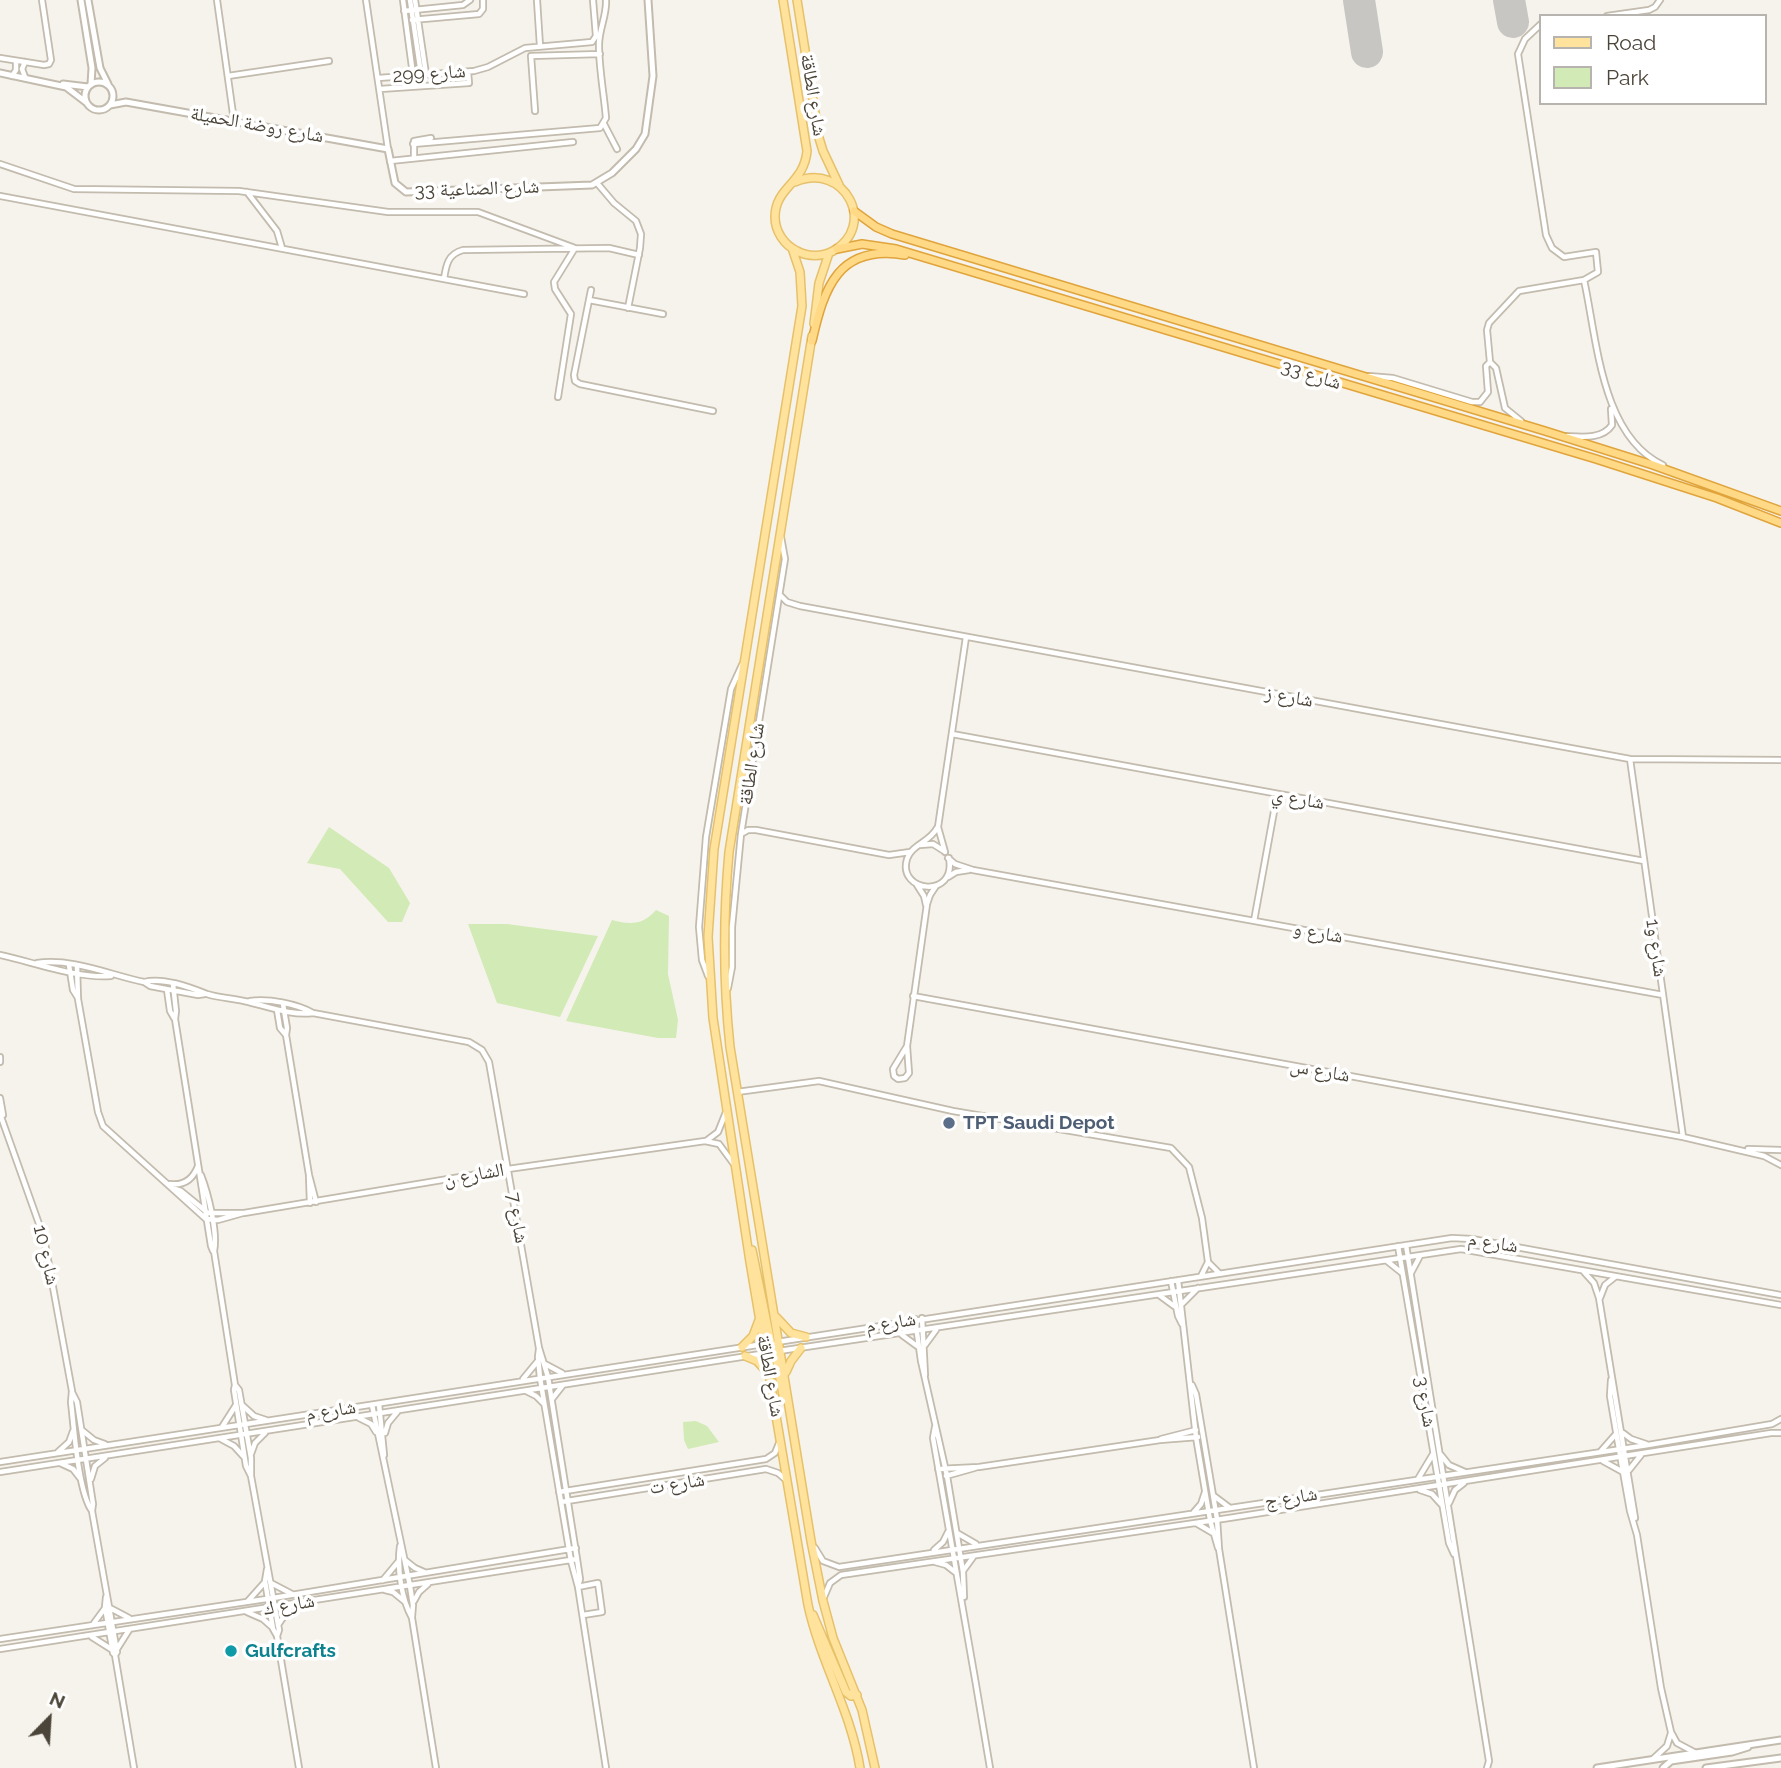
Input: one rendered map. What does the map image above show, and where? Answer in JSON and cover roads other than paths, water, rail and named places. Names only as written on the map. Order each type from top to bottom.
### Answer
[{"type":"highway","name":"شارع 33","points":[[854,211],[876,227],[892,234],[1545,431],[1781,510]]},
{"type":"highway","name":"شارع 33","points":[[833,251],[862,244],[879,245],[1606,462],[1781,523]]},
{"type":"highway","points":[[812,341],[826,290],[845,267],[859,259],[878,254],[900,254],[929,260]]},
{"type":"main road","name":"شارع الطاقة","points":[[783,0],[807,151],[804,167],[795,182]]},
{"type":"main road","name":"شارع الطاقة","points":[[797,0],[819,138],[839,186]]},
{"type":"main road","points":[[804,178],[822,178],[839,186],[849,197],[854,211],[852,228],[843,243],[833,251],[814,256],[792,248],[779,233],[775,214],[781,195],[795,182],[804,178]]},
{"type":"main road","name":"شارع الطاقة","points":[[792,248],[800,272],[802,306],[712,871],[709,978],[726,1111],[760,1316],[785,1377],[823,1601],[867,1725],[875,1768]]},
{"type":"main road","name":"شارع الطاقة","points":[[833,251],[819,283],[812,341],[729,852],[723,939],[730,1047],[773,1310],[770,1375],[780,1439],[815,1635],[855,1740],[860,1768]]},
{"type":"main road","points":[[747,1232],[793,1433]]},
{"type":"main road","points":[[773,1310],[785,1329],[806,1337]]},
{"type":"main road","points":[[743,1347],[753,1336],[760,1316]]},
{"type":"main road","points":[[785,1377],[791,1361],[801,1348]]},
{"type":"main road","points":[[745,1356],[757,1361],[770,1375]]},
{"type":"main road","points":[[808,1605],[846,1692],[851,1696],[857,1695]]},
{"type":"street","points":[[0,58],[49,64],[51,60],[42,0]]},
{"type":"street","points":[[81,0],[92,68],[90,85],[85,95],[87,103]]},
{"type":"street","points":[[88,0],[100,68],[113,91],[126,102]]},
{"type":"street","points":[[217,0],[234,121]]},
{"type":"street","points":[[366,0],[388,149]]},
{"type":"street","points":[[403,0],[413,75]]},
{"type":"street","points":[[410,0],[414,10]]},
{"type":"street","points":[[415,0],[415,20],[424,74]]},
{"type":"street","points":[[404,11],[463,5],[470,0]]},
{"type":"street","points":[[415,20],[479,14],[483,9],[483,0]]},
{"type":"street","points":[[537,0],[540,46]]},
{"type":"street","name":"شارع 299","points":[[378,78],[468,72],[488,67],[520,49],[592,42],[596,36],[593,0]]},
{"type":"street","points":[[414,145],[595,130],[604,124],[606,118],[600,54],[606,0]]},
{"type":"street","points":[[628,307],[641,234],[636,221],[614,203],[597,183],[608,177],[636,149],[645,134],[653,76],[648,0]]},
{"type":"street","points":[[1621,14],[1648,10],[1655,7],[1660,0]]},
{"type":"street","points":[[415,20],[414,32],[424,74]]},
{"type":"street","points":[[1527,426],[1505,408],[1496,368],[1490,362],[1487,330],[1489,323],[1524,289],[1584,280],[1598,271],[1596,252],[1571,257],[1558,253],[1548,242],[1518,54],[1525,39],[1540,25]]},
{"type":"street","points":[[407,33],[414,32]]},
{"type":"street","points":[[536,111],[531,56],[600,54]]},
{"type":"street","points":[[12,76],[16,70],[16,61]]},
{"type":"street","points":[[228,76],[329,61]]},
{"type":"street","points":[[25,62],[22,69],[26,78]]},
{"type":"street","name":"شارع 299","points":[[380,89],[470,83],[468,72]]},
{"type":"street","points":[[0,74],[53,83],[108,84]]},
{"type":"street","points":[[53,83],[70,89],[98,110],[110,105],[113,91]]},
{"type":"street","name":"شارع روضة الحميلة","points":[[110,105],[126,102],[388,149]]},
{"type":"street","points":[[604,124],[617,149]]},
{"type":"street","points":[[415,158],[415,141],[431,138]]},
{"type":"street","points":[[390,161],[573,142]]},
{"type":"street","name":"شارع الصناعية 33","points":[[388,149],[395,183],[406,192],[586,186],[597,183]]},
{"type":"street","points":[[0,164],[75,189],[247,192],[388,212],[478,212],[575,248]]},
{"type":"street","points":[[247,192],[277,231],[282,248]]},
{"type":"street","points":[[0,196],[524,294]]},
{"type":"street","points":[[558,397],[571,314],[555,289],[554,282],[575,248]]},
{"type":"street","points":[[444,279],[448,260],[460,250],[613,248],[639,255]]},
{"type":"street","points":[[1545,431],[1577,437],[1604,433],[1613,421],[1584,280]]},
{"type":"street","points":[[591,290],[575,381],[713,411]]},
{"type":"street","points":[[589,300],[663,314]]},
{"type":"street","points":[[1364,377],[1393,378],[1476,402],[1484,399],[1488,392],[1486,366],[1490,362]]},
{"type":"street","points":[[1608,395],[1621,427],[1633,442],[1656,462],[1691,478]]},
{"type":"street","name":"شارع الطاقة","points":[[726,996],[732,975],[733,916],[741,834],[785,559],[780,534]]},
{"type":"street","name":"شارع ز","points":[[780,595],[787,602],[800,606],[1630,759],[1781,760]]},
{"type":"street","name":"شارع ز","points":[[777,610],[784,606],[800,606]]},
{"type":"street","points":[[889,855],[910,852],[930,838],[937,827],[966,637]]},
{"type":"street","name":"شارع ي","points":[[952,734],[1644,861]]},
{"type":"street","name":"شارع و1","points":[[1630,759],[1683,1137]]},
{"type":"street","points":[[1254,921],[1276,795]]},
{"type":"street","points":[[743,821],[746,826],[757,830],[899,859],[924,896],[926,910]]},
{"type":"street","points":[[906,1046],[893,1069],[894,1076],[898,1079],[905,1079],[909,1073],[906,1046],[926,910],[930,895],[947,877],[949,871],[948,858],[937,827]]},
{"type":"street","points":[[741,834],[748,830],[757,830]]},
{"type":"street","points":[[920,845],[933,844],[945,852]]},
{"type":"street","points":[[906,867],[910,852]]},
{"type":"street","name":"شارع و","points":[[948,858],[955,864],[973,870],[1663,995]]},
{"type":"street","name":"شارع و","points":[[947,877],[960,871],[973,870]]},
{"type":"street","points":[[916,884],[936,886]]},
{"type":"street","points":[[0,956],[70,972],[99,977],[112,976]]},
{"type":"street","points":[[37,963],[50,961],[144,982],[152,980],[198,995],[206,993],[285,1011],[313,1013]]},
{"type":"street","points":[[69,965],[73,990],[78,999]]},
{"type":"street","points":[[77,966],[78,999],[98,1112],[103,1126],[209,1220]]},
{"type":"street","points":[[166,986],[170,1011],[175,1019]]},
{"type":"street","points":[[173,987],[175,1019],[208,1213],[211,1246],[239,1390],[242,1426],[299,1768]]},
{"type":"street","name":"شارع س","points":[[913,996],[1683,1137],[1770,1157],[1781,1165]]},
{"type":"street","points":[[249,1002],[260,1000],[284,1004],[305,1008],[313,1013]]},
{"type":"street","points":[[276,1003],[280,1028],[286,1035]]},
{"type":"street","points":[[284,1004],[286,1035],[313,1202]]},
{"type":"street","name":"شارع 7","points":[[313,1013],[469,1042],[482,1049],[489,1062],[540,1348],[548,1377],[578,1559],[579,1587]]},
{"type":"street","points":[[0,1057],[0,1062]]},
{"type":"street","points":[[737,1092],[819,1081],[953,1111],[1171,1149],[1188,1167],[1202,1218],[1209,1262],[1220,1273]]},
{"type":"street","name":"شارع 10","points":[[0,1098],[3,1123]]},
{"type":"street","points":[[705,1141],[718,1132],[726,1111]]},
{"type":"street","name":"شارع 10","points":[[0,1114],[44,1238],[72,1391],[74,1427],[83,1483],[87,1505],[92,1511]]},
{"type":"street","points":[[705,1141],[713,1142],[724,1149],[736,1168]]},
{"type":"street","name":"الشارع ن","points":[[208,1213],[244,1213],[508,1169],[705,1141]]},
{"type":"street","name":"شارع س","points":[[1726,1146],[1781,1150]]},
{"type":"street","points":[[168,1184],[175,1185],[189,1180],[197,1169],[198,1161]]},
{"type":"street","points":[[174,1189],[181,1191],[208,1213]]},
{"type":"street","name":"الشارع ن","points":[[209,1220],[244,1213]]},
{"type":"street","name":"شارع م","points":[[0,1472],[745,1356],[806,1337],[922,1318],[1462,1237],[1779,1293]]},
{"type":"street","name":"شارع 3","points":[[1406,1245],[1441,1454],[1443,1506],[1449,1543],[1455,1558]]},
{"type":"street","name":"شارع 3","points":[[1398,1246],[1434,1453],[1441,1476]]},
{"type":"street","name":"شارع م","points":[[0,1462],[743,1347],[801,1348],[1461,1249],[1766,1303],[1781,1308]]},
{"type":"street","points":[[1561,1267],[1563,1255]]},
{"type":"street","points":[[1411,1274],[1420,1256]]},
{"type":"street","points":[[1386,1261],[1397,1267],[1404,1277]]},
{"type":"street","points":[[1200,1276],[1209,1262]]},
{"type":"street","points":[[1584,1271],[1594,1283],[1599,1298],[1611,1380],[1610,1396],[1620,1433],[1630,1511],[1635,1522],[1671,1732],[1677,1743],[1695,1753]]},
{"type":"street","points":[[1599,1298],[1605,1285],[1616,1276]]},
{"type":"street","points":[[1178,1280],[1182,1325],[1217,1519],[1216,1532],[1254,1768]]},
{"type":"street","points":[[1171,1281],[1175,1307],[1182,1325]]},
{"type":"street","points":[[1182,1305],[1198,1287]]},
{"type":"street","points":[[1104,1291],[1106,1301]]},
{"type":"street","points":[[1154,1294],[1164,1297],[1175,1307]]},
{"type":"street","points":[[986,1308],[988,1320]]},
{"type":"street","points":[[922,1318],[925,1376],[946,1469],[956,1532],[953,1558],[963,1601],[990,1768]]},
{"type":"street","points":[[915,1320],[922,1346]]},
{"type":"street","points":[[922,1346],[940,1327]]},
{"type":"street","points":[[898,1334],[922,1346]]},
{"type":"street","name":"شارع 7","points":[[540,1348],[540,1378],[571,1561],[579,1587],[606,1768]]},
{"type":"street","points":[[520,1381],[533,1371],[538,1361]]},
{"type":"street","points":[[545,1364],[555,1371],[567,1374]]},
{"type":"street","points":[[551,1400],[564,1385]]},
{"type":"street","points":[[524,1390],[545,1405]]},
{"type":"street","name":"شارع 10","points":[[72,1391],[77,1402],[82,1430],[92,1511],[134,1768]]},
{"type":"street","points":[[460,1391],[461,1401]]},
{"type":"street","points":[[239,1404],[254,1416],[271,1421]]},
{"type":"street","points":[[221,1429],[239,1404]]},
{"type":"street","points":[[379,1404],[384,1456]]},
{"type":"street","points":[[372,1405],[410,1586],[410,1605],[436,1768]]},
{"type":"street","points":[[384,1438],[388,1423],[398,1411]]},
{"type":"street","points":[[355,1417],[366,1421],[377,1433]]},
{"type":"street","name":"شارع ج","points":[[811,1541],[819,1555],[831,1565],[839,1567],[977,1544],[1648,1445],[1772,1424],[1781,1419]]},
{"type":"street","points":[[58,1453],[69,1442],[74,1427]]},
{"type":"street","points":[[935,1427],[933,1438],[949,1532],[960,1557],[963,1572],[963,1601]]},
{"type":"street","points":[[1199,1429],[1196,1437],[1208,1511],[1216,1532]]},
{"type":"street","points":[[1160,1440],[1199,1429]]},
{"type":"street","points":[[82,1430],[94,1440],[110,1445]]},
{"type":"street","points":[[248,1458],[255,1443],[267,1432]]},
{"type":"street","points":[[1620,1433],[1648,1445]]},
{"type":"street","points":[[1599,1452],[1620,1433]]},
{"type":"street","name":"شارع ج","points":[[823,1601],[827,1588],[834,1578],[841,1575],[1781,1433]]},
{"type":"street","points":[[938,1469],[979,1467],[1160,1440],[1203,1437]]},
{"type":"street","points":[[221,1438],[248,1458]]},
{"type":"street","name":"شارع ت","points":[[559,1492],[766,1459],[775,1452],[780,1439]]},
{"type":"street","points":[[1418,1479],[1434,1453]]},
{"type":"street","points":[[1441,1454],[1449,1465],[1466,1472]]},
{"type":"street","points":[[1626,1472],[1641,1454]]},
{"type":"street","points":[[91,1487],[95,1466],[111,1455]]},
{"type":"street","points":[[943,1455],[951,1463],[961,1467]]},
{"type":"street","points":[[1601,1461],[1626,1472]]},
{"type":"street","points":[[59,1463],[73,1469],[83,1483]]},
{"type":"street","points":[[940,1477],[979,1467]]},
{"type":"street","name":"شارع ت","points":[[561,1502],[766,1469],[778,1473],[788,1484]]},
{"type":"street","points":[[668,1474],[670,1485]]},
{"type":"street","points":[[949,1492],[951,1482],[958,1474]]},
{"type":"street","points":[[1449,1504],[1455,1490],[1466,1481]]},
{"type":"street","name":"شارع 3","points":[[1442,1485],[1449,1504],[1455,1558],[1489,1760],[1488,1768]]},
{"type":"street","points":[[1416,1489],[1432,1494],[1443,1506]]},
{"type":"street","points":[[1193,1513],[1201,1504],[1205,1492]]},
{"type":"street","points":[[1212,1492],[1219,1502],[1230,1508]]},
{"type":"street","points":[[1216,1532],[1229,1518]]},
{"type":"street","points":[[1192,1522],[1216,1532]]},
{"type":"street","points":[[1096,1528],[1098,1538]]},
{"type":"street","points":[[933,1551],[949,1532]]},
{"type":"street","points":[[956,1532],[977,1544]]},
{"type":"street","points":[[1031,1537],[1032,1547]]},
{"type":"street","points":[[400,1546],[398,1561],[402,1587],[410,1605]]},
{"type":"street","name":"شارع ك","points":[[0,1639],[293,1595],[576,1548]]},
{"type":"street","points":[[963,1572],[968,1562],[976,1555]]},
{"type":"street","points":[[404,1559],[415,1568],[428,1573]]},
{"type":"street","name":"شارع ك","points":[[0,1649],[578,1559]]},
{"type":"street","points":[[885,1560],[887,1569]]},
{"type":"street","points":[[383,1580],[398,1561]]},
{"type":"street","points":[[931,1562],[946,1565],[956,1573]]},
{"type":"street","points":[[268,1582],[293,1595]]},
{"type":"street","points":[[248,1601],[268,1582]]},
{"type":"street","points":[[410,1605],[430,1583]]},
{"type":"street","points":[[579,1587],[598,1583],[602,1612],[583,1615]]},
{"type":"street","points":[[381,1589],[393,1592],[410,1605]]},
{"type":"street","points":[[275,1627],[292,1604]]},
{"type":"street","points":[[93,1624],[108,1607],[130,1619]]},
{"type":"street","points":[[246,1612],[275,1627]]},
{"type":"street","points":[[88,1635],[114,1651],[130,1629]]},
{"type":"street","points":[[1653,1759],[1667,1746],[1671,1732]]},
{"type":"street","points":[[1597,1768],[1781,1740]]},
{"type":"street","points":[[1663,1768],[1671,1761],[1732,1752],[1758,1744]]},
{"type":"street","points":[[1706,1768],[1781,1758]]},
{"type":"street","name":"شارع 3","points":[[1489,1760],[1494,1768]]},
{"type":"place","name":"TPT Saudi Depot","points":[[949,1123]]},
{"type":"place","name":"Gulfcrafts","points":[[231,1651]]}]
